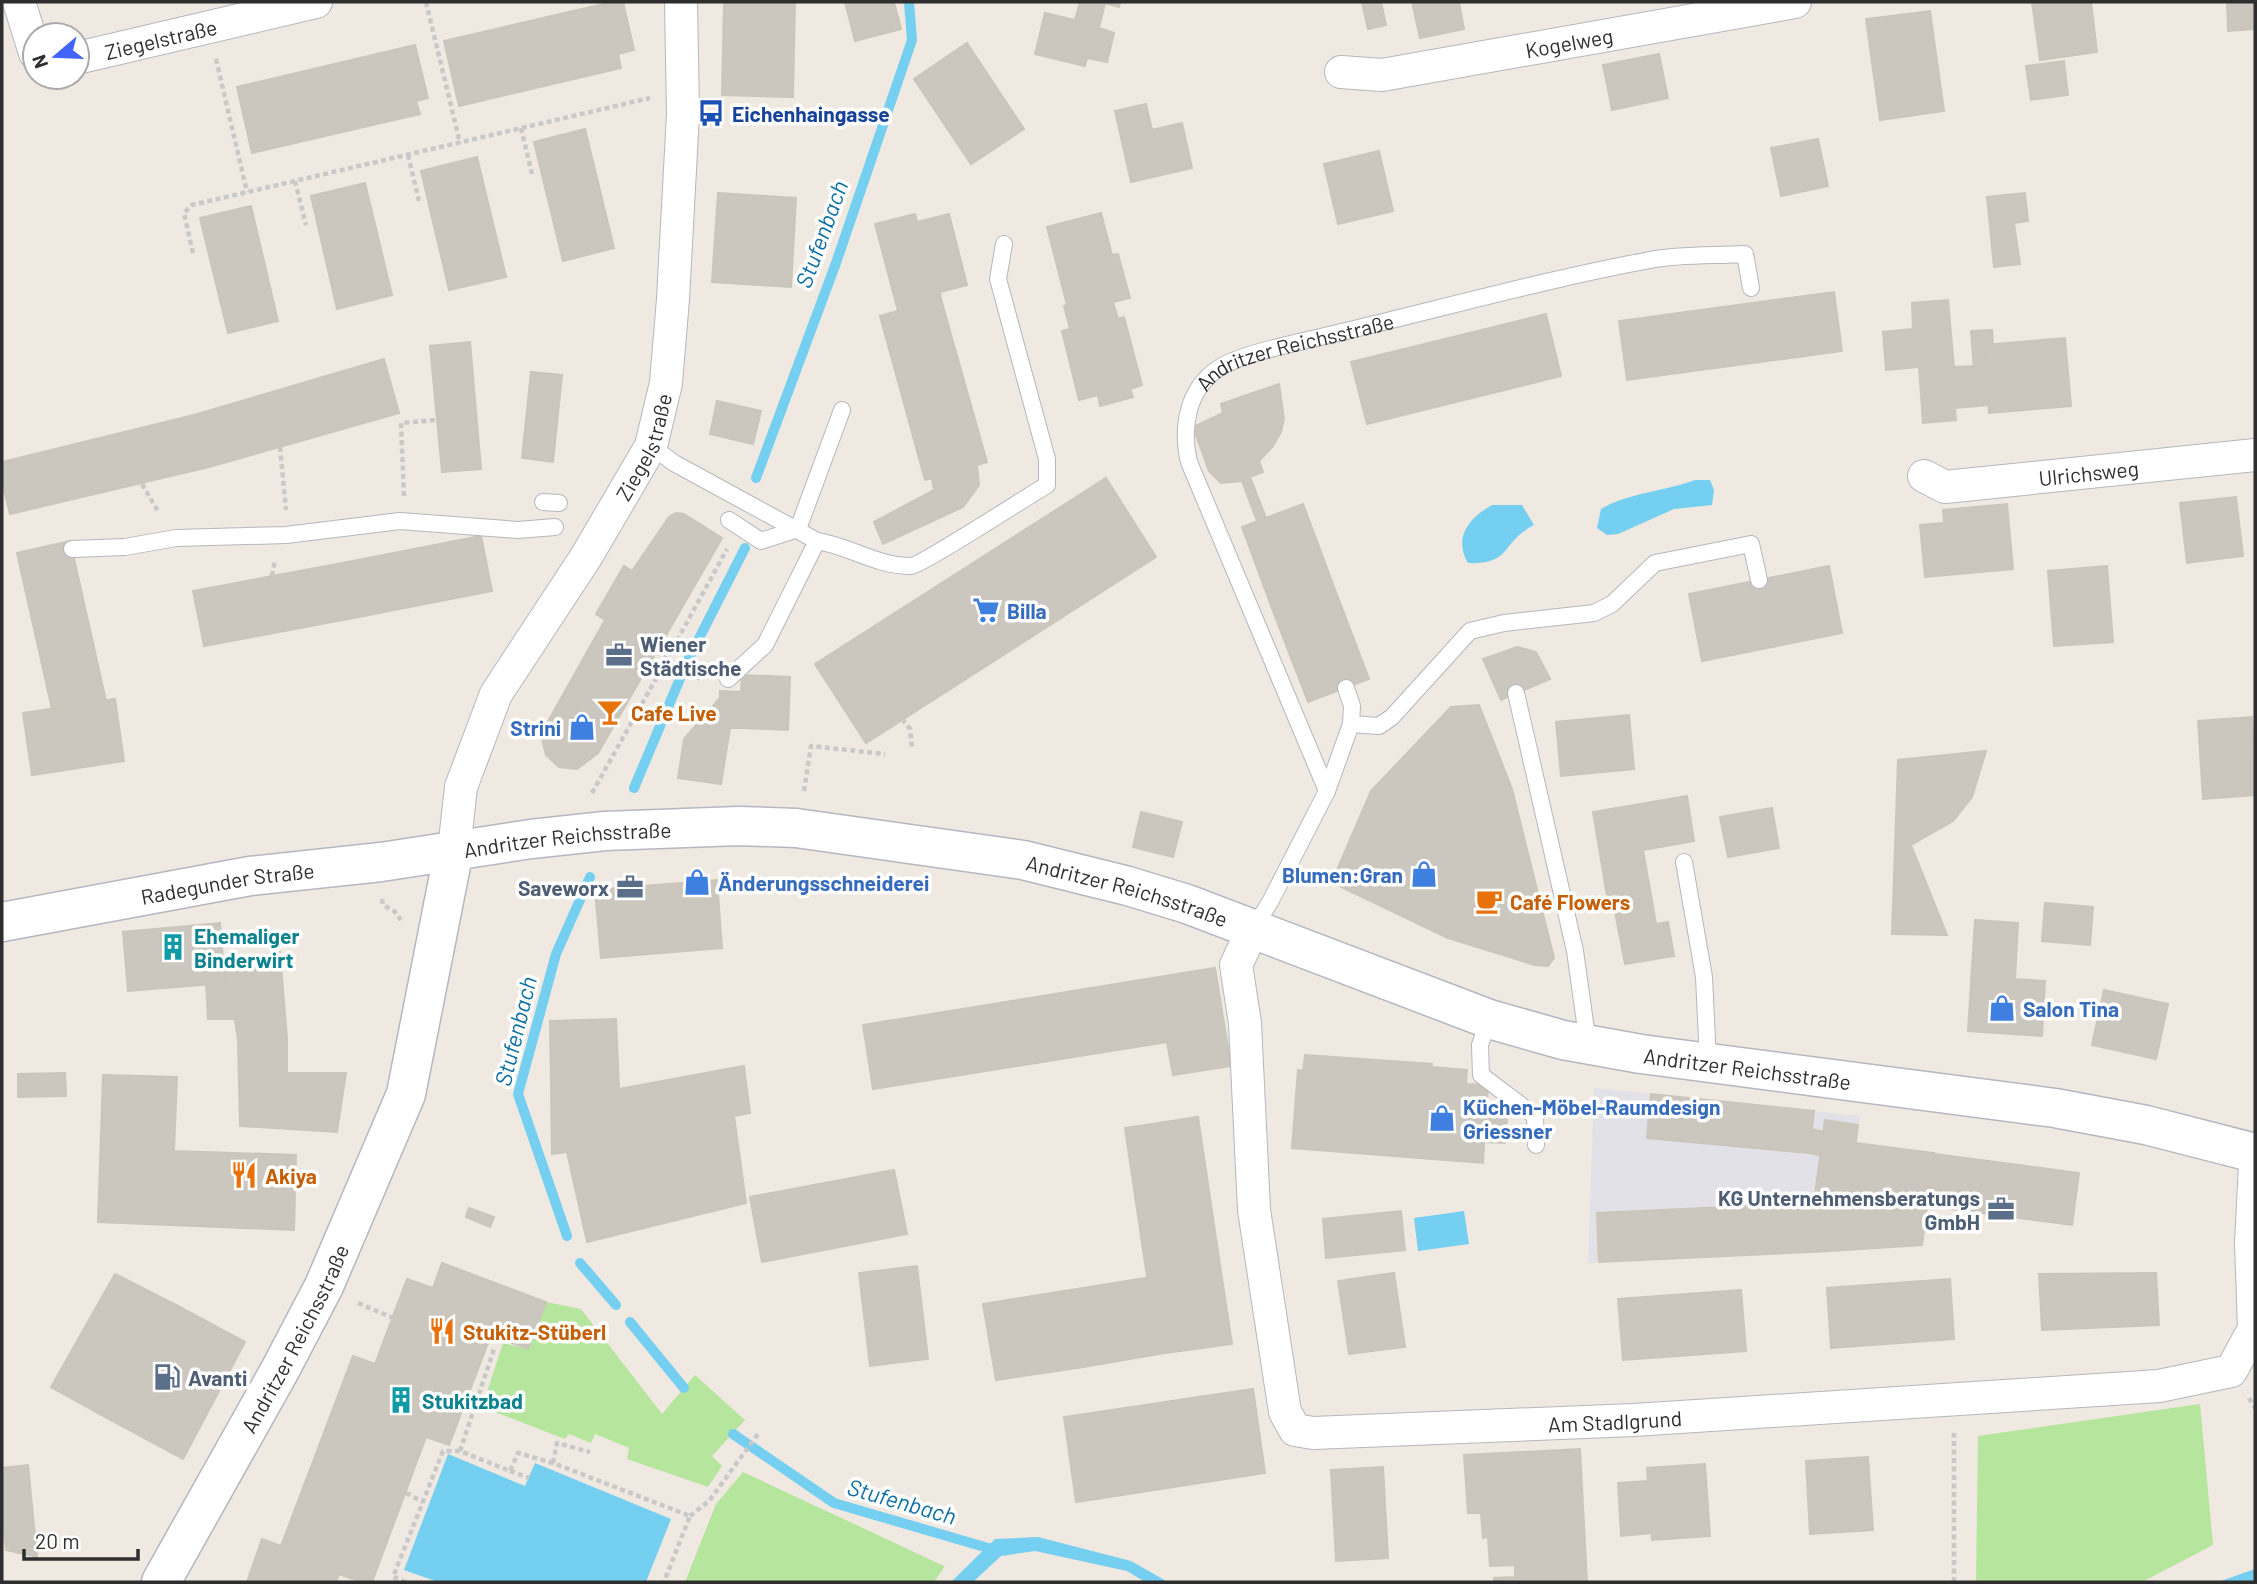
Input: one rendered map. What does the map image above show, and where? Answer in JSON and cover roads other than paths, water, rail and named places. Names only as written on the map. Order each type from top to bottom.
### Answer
[{"type":"main road","name":"Andritzer Reichsstraße","points":[[161,1582],[324,1286],[407,1094],[454,850],[605,831],[739,826],[796,828],[1023,860],[1128,886],[1253,929],[1489,1019],[1536,1034],[1588,1044],[2055,1108],[2146,1125],[2255,1153]]},
{"type":"main road","name":"Radegunder Straße","points":[[2,922],[250,876],[381,862],[454,850]]},
{"type":"street","points":[[19,2],[25,21]]},
{"type":"street","name":"Ziegelstraße","points":[[91,55],[209,28],[243,10],[316,2]]},
{"type":"street","name":"Ziegelstraße","points":[[454,850],[461,787],[496,694],[586,557],[651,446],[666,383],[673,299],[682,114],[681,2]]},
{"type":"street","name":"Kogelweg","points":[[1341,72],[1382,75],[1796,2]]},
{"type":"street","name":"Ulrichsweg","points":[[1924,476],[1945,487],[2255,455]]},
{"type":"street","name":"Am Stadlgrund","points":[[1253,929],[1236,965],[1245,1023],[1254,1210],[1285,1412],[1295,1430],[1313,1433],[1469,1429],[2159,1385],[2231,1371],[2254,1329],[2251,1243],[2255,1164]]},
{"type":"lane","points":[[651,446],[674,463],[817,541],[835,544],[874,561],[914,566],[1047,485],[1047,459],[998,279],[1004,244]]},
{"type":"lane","name":"Andritzer Reichsstraße","points":[[1327,791],[1189,462],[1184,440],[1185,422],[1191,404],[1208,377],[1231,361],[1302,342],[1652,259],[1745,254],[1752,288]]},
{"type":"lane","points":[[798,529],[842,410]]},
{"type":"lane","points":[[72,549],[125,547],[176,538],[286,535],[403,521],[519,530],[555,527]]},
{"type":"lane","points":[[734,523],[761,541],[798,529]]},
{"type":"lane","points":[[728,680],[765,645],[817,541]]},
{"type":"lane","points":[[1350,724],[1379,726],[1392,717],[1470,631],[1504,623],[1594,613],[1612,604],[1655,563],[1751,544],[1759,580]]},
{"type":"lane","name":"Andritzer Reichsstraße","points":[[1253,929],[1270,902],[1327,791],[1350,724],[1352,706],[1346,688]]},
{"type":"lane","points":[[1516,693],[1575,951],[1588,1044]]},
{"type":"lane","points":[[1684,862],[1704,977],[1708,1061]]},
{"type":"lane","points":[[1489,1019],[1480,1045],[1481,1075],[1535,1116],[1536,1145]]},
{"type":"water","points":[[1695,480],[1710,480],[1714,490],[1712,505],[1674,509],[1618,534],[1607,535],[1597,528],[1601,509],[1635,496]]},
{"type":"water","points":[[1492,505],[1522,505],[1534,525],[1523,532],[1499,557],[1482,563],[1468,563],[1462,545],[1466,529],[1476,516]]},
{"type":"water","points":[[1464,1211],[1469,1244],[1418,1251],[1414,1218]]},
{"type":"water","points":[[448,1454],[525,1486],[535,1463],[671,1519],[646,1582],[438,1582],[404,1570]]},
{"type":"water","points":[[1038,1537],[1131,1561],[1168,1582],[1145,1582],[1127,1571],[1035,1551],[1001,1556],[973,1582],[951,1582],[995,1539]]},
{"type":"water","points":[[2255,1569],[2255,1582],[2218,1582]]},
{"type":"waterway","name":"Stufenbach","points":[[756,478],[836,263],[912,40],[909,2]]},
{"type":"waterway","name":"Stufenbach","points":[[634,788],[687,662],[745,548]]},
{"type":"waterway","name":"Stufenbach","points":[[567,1236],[518,1094],[556,954],[590,877]]},
{"type":"waterway","name":"Stufenbach","points":[[580,1263],[616,1305]]},
{"type":"waterway","name":"Stufenbach","points":[[630,1322],[684,1388]]},
{"type":"waterway","name":"Stufenbach","points":[[733,1434],[834,1503],[995,1550]]},
{"type":"place","name":"Eichenhaingasse","points":[[711,113]]},
{"type":"place","name":"Billa","points":[[986,610]]},
{"type":"place","name":"Wiener Städtische","points":[[619,655]]},
{"type":"place","name":"Cafe Live","points":[[610,712]]},
{"type":"place","name":"Strini","points":[[582,727]]},
{"type":"place","name":"Blumen:Gran","points":[[1424,874]]},
{"type":"place","name":"Änderungsschneiderei","points":[[697,882]]},
{"type":"place","name":"Saveworx","points":[[630,887]]},
{"type":"place","name":"Café Flowers","points":[[1489,901]]},
{"type":"place","name":"Ehemaliger Binderwirt","points":[[173,947]]},
{"type":"place","name":"Salon Tina","points":[[2002,1008]]},
{"type":"place","name":"Küchen-Möbel-Raumdesign Griessner","points":[[1442,1118]]},
{"type":"place","name":"Akiya","points":[[244,1175]]},
{"type":"place","name":"KG Unternehmensberatungs GmbH","points":[[2001,1209]]},
{"type":"place","name":"Stukitz-Stüberl","points":[[442,1331]]},
{"type":"place","name":"Avanti","points":[[167,1377]]},
{"type":"place","name":"Stukitzbad","points":[[401,1400]]}]
